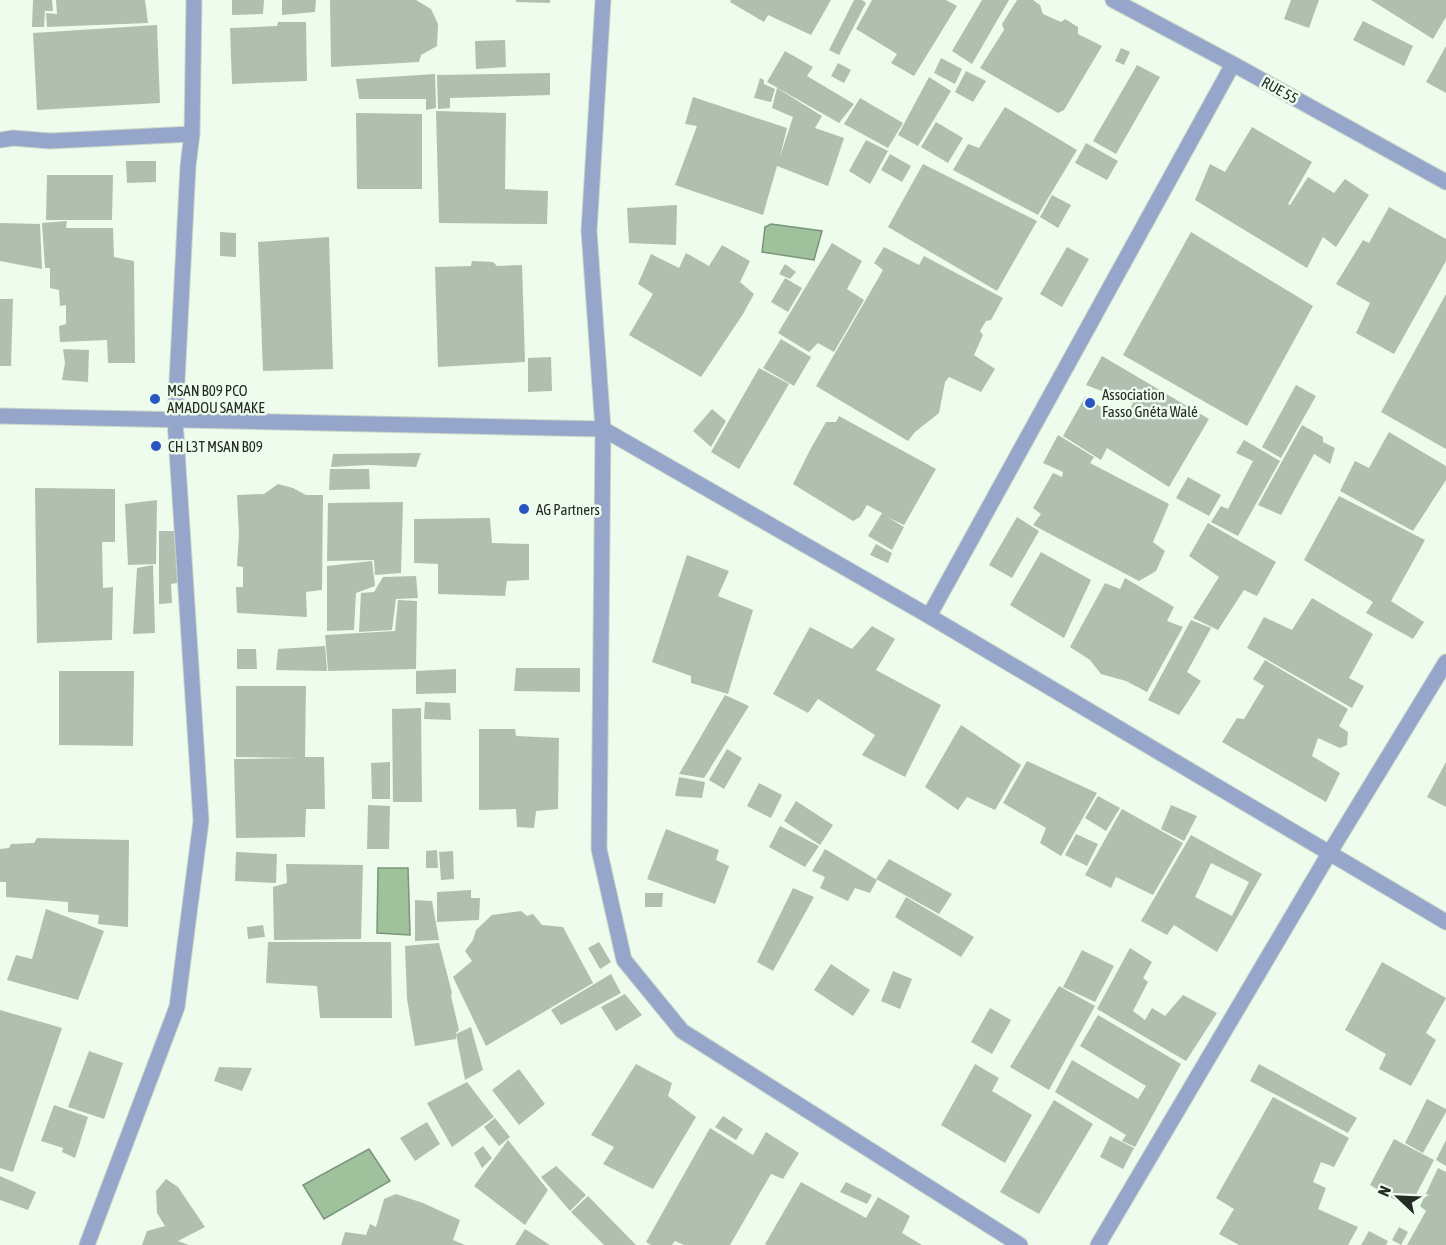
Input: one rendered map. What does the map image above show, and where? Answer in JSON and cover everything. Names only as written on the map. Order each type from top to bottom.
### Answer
[{"type":"street","points":[[87,1245],[177,1007],[201,821],[176,420],[188,166],[192,134],[195,0]]},
{"type":"street","points":[[603,0],[589,231],[603,429],[599,849],[624,960],[682,1031],[1020,1245]]},
{"type":"street","name":"RUE 55","points":[[1113,0],[1446,182]]},
{"type":"street","points":[[929,616],[1233,64]]},
{"type":"street","points":[[0,140],[13,138],[50,141],[192,134]]},
{"type":"street","points":[[0,416],[603,429],[929,616],[1446,922]]},
{"type":"street","points":[[1098,1245],[1330,852],[1446,662]]},
{"type":"shaded area","points":[[771,224],[822,231],[814,260],[762,252],[765,227]]},
{"type":"shaded area","points":[[378,868],[408,868],[410,935],[377,933]]},
{"type":"shaded area","points":[[369,1149],[390,1181],[324,1219],[303,1185]]},
{"type":"building","points":[[33,0],[52,0],[53,11],[45,11],[44,27],[32,27]]},
{"type":"building","points":[[56,0],[145,0],[148,23],[47,27],[46,13],[57,14]]},
{"type":"building","points":[[232,0],[264,0],[263,14],[232,15]]},
{"type":"building","points":[[282,0],[316,0],[315,12],[282,15]]},
{"type":"building","points":[[330,0],[416,0],[431,9],[438,24],[437,46],[421,55],[419,62],[331,67]]},
{"type":"building","points":[[516,0],[550,0],[550,3],[516,2]]},
{"type":"building","points":[[731,0],[831,0],[811,35],[768,15],[764,22],[730,2]]},
{"type":"building","points":[[854,0],[862,0],[866,3],[839,55],[829,50]]},
{"type":"building","points":[[872,0],[946,0],[957,6],[914,76],[891,63],[897,54],[856,29]]},
{"type":"building","points":[[982,0],[1009,0],[972,64],[952,51]]},
{"type":"building","points":[[1017,0],[1033,0],[1040,5],[1043,14],[1061,22],[1065,19],[1078,27],[1078,34],[1102,46],[1064,110],[1058,113],[980,68],[1004,30],[1002,24]]},
{"type":"building","points":[[1291,0],[1319,0],[1309,28],[1284,19]]},
{"type":"building","points":[[1371,0],[1446,0],[1446,17],[1433,39]]},
{"type":"building","points":[[1363,21],[1413,46],[1404,66],[1353,40]]},
{"type":"building","points":[[278,22],[306,22],[307,81],[232,84],[230,28],[277,26]]},
{"type":"building","points":[[157,25],[160,103],[37,110],[33,33]]},
{"type":"building","points":[[505,40],[506,67],[476,69],[475,41]]},
{"type":"building","points":[[1446,46],[1446,93],[1426,82]]},
{"type":"building","points":[[1121,48],[1130,52],[1124,65],[1115,61]]},
{"type":"building","points":[[785,51],[813,67],[807,76],[854,104],[839,123],[767,82]]},
{"type":"building","points":[[941,58],[962,69],[955,84],[934,73]]},
{"type":"building","points":[[838,63],[851,70],[844,83],[831,76]]},
{"type":"building","points":[[1137,65],[1160,77],[1116,154],[1093,141]]},
{"type":"building","points":[[966,71],[986,81],[973,102],[955,92]]},
{"type":"building","points":[[550,73],[550,95],[450,98],[450,108],[438,109],[437,75]]},
{"type":"building","points":[[435,74],[436,108],[426,110],[426,99],[359,99],[356,79]]},
{"type":"building","points":[[929,77],[951,91],[918,146],[898,135]]},
{"type":"building","points":[[760,78],[764,80],[764,84],[775,89],[771,102],[754,98]]},
{"type":"building","points":[[777,88],[822,116],[815,128],[844,138],[828,186],[777,166],[763,215],[675,185],[697,126],[685,124],[693,97],[787,128],[780,157],[793,117],[772,108]]},
{"type":"building","points":[[860,98],[903,123],[888,148],[844,124]]},
{"type":"building","points":[[1005,107],[1077,150],[1038,215],[953,170],[968,144],[979,148]]},
{"type":"building","points":[[436,111],[506,113],[505,189],[548,191],[547,224],[439,223]]},
{"type":"building","points":[[356,113],[422,114],[422,189],[357,189]]},
{"type":"building","points":[[936,122],[963,138],[948,163],[921,147]]},
{"type":"building","points":[[1252,127],[1312,162],[1288,204],[1290,205],[1308,177],[1334,193],[1345,179],[1369,195],[1336,247],[1323,237],[1307,268],[1195,200],[1210,164],[1225,172]]},
{"type":"building","points":[[866,140],[888,151],[870,184],[849,171]]},
{"type":"building","points":[[1086,143],[1118,161],[1107,180],[1075,163]]},
{"type":"building","points":[[890,154],[911,166],[902,182],[881,170]]},
{"type":"building","points":[[126,161],[156,161],[156,182],[127,183]]},
{"type":"building","points":[[923,164],[1037,221],[997,291],[888,227]]},
{"type":"building","points":[[47,175],[113,175],[112,220],[46,220]]},
{"type":"building","points":[[1052,195],[1071,205],[1058,228],[1040,217]]},
{"type":"building","points":[[677,205],[676,245],[629,243],[627,208]]},
{"type":"building","points":[[1389,207],[1446,239],[1446,261],[1394,354],[1356,333],[1370,303],[1336,284],[1363,240],[1369,243]]},
{"type":"building","points":[[67,221],[66,228],[113,228],[114,257],[134,261],[135,363],[108,363],[107,340],[60,342],[59,326],[66,324],[66,305],[60,306],[59,290],[50,288],[50,268],[45,268],[42,223]]},
{"type":"building","points":[[0,223],[40,224],[42,269],[0,261]]},
{"type":"building","points":[[220,232],[236,233],[236,257],[220,256]]},
{"type":"building","points":[[1191,232],[1313,306],[1247,426],[1123,355]]},
{"type":"building","points":[[329,237],[333,369],[263,371],[258,242]]},
{"type":"building","points":[[832,243],[862,261],[847,289],[864,300],[834,352],[818,343],[809,352],[778,333]]},
{"type":"building","points":[[722,245],[750,261],[740,282],[754,294],[701,377],[629,335],[653,294],[638,284],[651,254],[679,268],[686,253],[709,266]]},
{"type":"building","points":[[884,247],[919,265],[924,256],[1003,298],[991,320],[986,321],[980,331],[983,335],[974,355],[995,369],[981,392],[949,377],[945,382],[939,413],[915,432],[908,441],[816,386],[883,270],[874,263]]},
{"type":"building","points":[[1067,247],[1089,259],[1062,307],[1040,294]]},
{"type":"building","points":[[472,261],[493,262],[497,266],[522,265],[525,362],[438,367],[435,267],[471,266]]},
{"type":"building","points":[[785,264],[796,272],[790,279],[779,274]]},
{"type":"building","points":[[785,278],[802,288],[788,312],[771,302]]},
{"type":"building","points":[[1446,294],[1446,449],[1381,412]]},
{"type":"building","points":[[0,299],[13,299],[11,366],[0,366]]},
{"type":"building","points":[[781,339],[811,357],[794,386],[763,368]]},
{"type":"building","points":[[63,349],[89,350],[88,382],[62,380],[65,363]]},
{"type":"building","points":[[1102,356],[1209,419],[1169,487],[1107,448],[1101,460],[1063,436],[1085,397],[1123,421],[1133,403],[1086,385]]},
{"type":"building","points":[[551,357],[552,391],[528,392],[528,358]]},
{"type":"building","points":[[759,368],[789,384],[739,469],[711,452]]},
{"type":"building","points":[[1296,385],[1316,396],[1281,458],[1262,447]]},
{"type":"building","points":[[712,409],[726,421],[711,447],[693,431]]},
{"type":"building","points":[[839,416],[936,469],[904,525],[887,517],[904,527],[892,550],[868,536],[882,513],[867,505],[860,517],[853,521],[793,484],[826,422],[836,422]]},
{"type":"building","points":[[1302,425],[1323,437],[1323,442],[1335,448],[1330,464],[1314,454],[1281,515],[1258,505]]},
{"type":"building","points":[[1389,432],[1446,466],[1446,480],[1413,531],[1340,491],[1355,461],[1369,468]]},
{"type":"building","points":[[1058,435],[1094,457],[1090,463],[1169,504],[1153,542],[1165,551],[1156,571],[1139,581],[1033,525],[1041,514],[1033,508],[1053,473],[1062,477],[1063,472],[1043,463]]},
{"type":"building","points":[[1244,440],[1280,461],[1238,536],[1211,522],[1221,506],[1228,509],[1253,461],[1236,453]]},
{"type":"building","points":[[421,453],[416,467],[368,465],[331,467],[333,454]]},
{"type":"building","points":[[330,469],[369,469],[370,489],[329,490]]},
{"type":"building","points":[[1188,477],[1221,495],[1209,516],[1176,498]]},
{"type":"building","points":[[278,484],[306,495],[323,495],[322,590],[306,592],[307,617],[237,613],[236,587],[243,587],[243,567],[237,566],[239,533],[237,495],[264,494]]},
{"type":"building","points":[[35,488],[115,489],[115,542],[102,542],[103,588],[113,587],[112,640],[37,643]]},
{"type":"building","points":[[1339,496],[1425,540],[1391,601],[1424,622],[1413,639],[1366,613],[1373,602],[1304,560]]},
{"type":"building","points":[[157,500],[156,564],[128,565],[125,504]]},
{"type":"building","points":[[403,502],[401,573],[375,575],[374,560],[327,561],[328,503]]},
{"type":"building","points":[[1017,517],[1039,531],[1012,578],[989,565]]},
{"type":"building","points":[[490,518],[492,543],[529,544],[529,580],[507,581],[505,596],[438,594],[438,564],[414,563],[414,519]]},
{"type":"building","points":[[1208,523],[1276,562],[1257,596],[1244,590],[1218,630],[1193,618],[1219,577],[1189,556]]},
{"type":"building","points":[[159,531],[178,531],[177,583],[171,584],[172,603],[159,604]]},
{"type":"building","points":[[876,544],[892,553],[888,563],[870,555]]},
{"type":"building","points":[[1041,552],[1091,580],[1064,638],[1010,605]]},
{"type":"building","points":[[687,555],[729,571],[718,596],[753,610],[728,694],[691,683],[691,676],[652,662]]},
{"type":"building","points":[[372,561],[375,586],[356,593],[354,630],[327,631],[327,566]]},
{"type":"building","points":[[153,565],[155,633],[133,634],[137,568]]},
{"type":"building","points":[[416,576],[418,598],[396,599],[392,630],[359,632],[361,593],[374,592],[383,577]]},
{"type":"building","points":[[1125,578],[1174,607],[1167,621],[1183,627],[1147,692],[1126,681],[1101,674],[1090,660],[1070,647],[1105,583],[1120,589]]},
{"type":"building","points":[[1312,598],[1373,634],[1349,678],[1364,686],[1352,708],[1247,648],[1264,617],[1292,630]]},
{"type":"building","points":[[398,600],[417,601],[416,669],[328,671],[325,635],[395,631]]},
{"type":"building","points":[[1191,620],[1211,628],[1187,672],[1201,681],[1179,715],[1148,700]]},
{"type":"building","points":[[872,626],[895,639],[876,670],[941,705],[905,777],[862,755],[875,735],[818,699],[808,713],[773,694],[810,627],[852,649]]},
{"type":"building","points":[[325,646],[327,671],[276,670],[278,649]]},
{"type":"building","points":[[237,649],[256,649],[257,669],[237,669]]},
{"type":"building","points":[[1265,660],[1348,709],[1339,726],[1348,732],[1347,745],[1340,748],[1318,738],[1312,756],[1340,773],[1326,802],[1222,742],[1237,718],[1244,719],[1264,686],[1253,679]]},
{"type":"building","points":[[516,668],[580,668],[580,692],[514,691]]},
{"type":"building","points":[[456,669],[456,693],[416,694],[416,671]]},
{"type":"building","points":[[59,671],[134,671],[133,746],[59,745]]},
{"type":"building","points":[[236,686],[306,686],[305,757],[324,757],[325,809],[306,809],[305,837],[236,838],[234,759],[297,758],[236,757]]},
{"type":"building","points":[[725,695],[749,706],[704,778],[679,774]]},
{"type":"building","points":[[425,702],[450,703],[451,720],[424,719]]},
{"type":"building","points":[[421,708],[422,802],[393,802],[392,709]]},
{"type":"building","points":[[961,725],[1021,765],[995,810],[967,797],[958,810],[925,787]]},
{"type":"building","points":[[479,729],[515,729],[516,736],[559,738],[558,809],[536,811],[534,828],[517,827],[516,809],[479,810]]},
{"type":"building","points":[[727,749],[742,758],[724,789],[709,780]]},
{"type":"building","points":[[1027,761],[1097,793],[1061,856],[1040,843],[1046,828],[1003,803]]},
{"type":"building","points":[[390,762],[390,799],[372,799],[371,763]]},
{"type":"building","points":[[1446,762],[1446,807],[1427,797]]},
{"type":"building","points":[[679,777],[705,782],[702,798],[675,796]]},
{"type":"building","points":[[759,783],[782,795],[771,818],[747,806]]},
{"type":"building","points":[[1098,796],[1120,808],[1106,831],[1085,818]]},
{"type":"building","points":[[796,801],[833,825],[820,845],[784,821]]},
{"type":"building","points":[[368,805],[390,806],[389,849],[367,849]]},
{"type":"building","points":[[1171,805],[1197,816],[1184,841],[1161,829]]},
{"type":"building","points":[[1122,809],[1183,843],[1153,895],[1116,877],[1111,888],[1085,875]]},
{"type":"building","points":[[780,826],[819,846],[805,867],[769,847]]},
{"type":"building","points":[[666,829],[719,850],[716,860],[729,866],[715,904],[647,879]]},
{"type":"building","points":[[1076,834],[1098,844],[1087,866],[1065,855]]},
{"type":"building","points":[[1191,835],[1262,874],[1217,952],[1174,925],[1167,935],[1141,921]],"holes":[[[1211,863],[1249,882],[1232,916],[1195,897]]]},
{"type":"building","points":[[37,838],[129,840],[128,927],[98,924],[99,915],[68,912],[68,902],[6,897],[6,882],[0,882],[0,849],[9,848],[11,844],[34,843]]},
{"type":"building","points":[[825,849],[877,880],[870,893],[855,888],[848,901],[820,888],[825,877],[812,871]]},
{"type":"building","points":[[437,850],[438,868],[426,868],[426,851]]},
{"type":"building","points":[[453,851],[454,879],[441,880],[439,852]]},
{"type":"building","points":[[236,852],[277,854],[276,883],[235,881]]},
{"type":"building","points":[[889,859],[952,894],[939,914],[876,879]]},
{"type":"building","points":[[286,864],[363,865],[361,939],[274,940],[273,887],[287,883]]},
{"type":"building","points":[[793,888],[814,897],[773,971],[757,962]]},
{"type":"building","points":[[471,890],[471,898],[480,898],[479,920],[437,922],[437,892]]},
{"type":"building","points":[[645,893],[663,893],[662,907],[645,907]]},
{"type":"building","points":[[906,897],[974,937],[961,957],[895,917]]},
{"type":"building","points":[[415,900],[432,901],[439,940],[415,941]]},
{"type":"building","points":[[46,909],[104,931],[78,1000],[7,980],[16,955],[32,959]]},
{"type":"building","points":[[521,911],[527,916],[533,914],[542,925],[563,927],[593,983],[486,1046],[453,977],[472,961],[465,951],[473,940],[476,930],[492,915]]},
{"type":"building","points":[[263,925],[265,937],[248,939],[247,927]]},
{"type":"building","points":[[268,942],[391,942],[392,1018],[320,1018],[317,986],[266,983]]},
{"type":"building","points":[[599,942],[611,962],[600,969],[588,948]]},
{"type":"building","points":[[439,943],[459,1030],[456,1033],[456,1039],[415,1046],[407,999],[405,946]]},
{"type":"building","points":[[1130,948],[1152,962],[1143,978],[1148,982],[1133,1011],[1145,1020],[1152,1008],[1165,1016],[1183,995],[1217,1013],[1186,1061],[1097,1009]]},
{"type":"building","points":[[1082,950],[1114,966],[1095,1002],[1063,987]]},
{"type":"building","points":[[1382,962],[1446,998],[1426,1033],[1436,1040],[1411,1086],[1379,1069],[1386,1054],[1345,1030]]},
{"type":"building","points":[[831,964],[870,990],[853,1016],[814,990]]},
{"type":"building","points":[[893,971],[912,979],[900,1009],[881,1001]]},
{"type":"building","points":[[611,974],[621,993],[561,1025],[551,1010]]},
{"type":"building","points":[[1059,986],[1095,1006],[1049,1090],[1010,1067]]},
{"type":"building","points":[[625,994],[642,1015],[616,1031],[601,1007]]},
{"type":"building","points":[[990,1008],[1011,1020],[992,1054],[971,1042]]},
{"type":"building","points":[[0,1010],[62,1028],[13,1172],[0,1168]]},
{"type":"building","points":[[1098,1015],[1181,1064],[1135,1147],[1122,1141],[1126,1135],[1055,1092],[1072,1060],[1138,1099],[1146,1086],[1080,1046]]},
{"type":"building","points":[[471,1027],[483,1070],[465,1080],[456,1034]]},
{"type":"building","points":[[89,1051],[123,1063],[104,1119],[68,1107]]},
{"type":"building","points":[[636,1064],[672,1083],[668,1096],[696,1117],[653,1189],[603,1164],[614,1147],[591,1135]]},
{"type":"building","points":[[975,1064],[999,1078],[992,1091],[1032,1115],[1005,1163],[941,1125]]},
{"type":"building","points":[[1259,1064],[1357,1118],[1348,1133],[1250,1081]]},
{"type":"building","points":[[219,1067],[252,1068],[242,1091],[214,1081]]},
{"type":"building","points":[[519,1069],[545,1104],[519,1125],[492,1090]]},
{"type":"building","points":[[467,1082],[494,1117],[452,1147],[427,1103]]},
{"type":"building","points":[[1273,1097],[1349,1138],[1334,1167],[1321,1162],[1313,1182],[1326,1188],[1318,1209],[1358,1227],[1348,1245],[1239,1245],[1219,1234],[1234,1209],[1216,1198]]},
{"type":"building","points":[[1427,1099],[1446,1109],[1446,1112],[1423,1153],[1405,1143]]},
{"type":"building","points":[[1054,1100],[1093,1124],[1039,1214],[1000,1192]]},
{"type":"building","points":[[54,1105],[88,1117],[75,1158],[62,1152],[63,1148],[41,1141]]},
{"type":"building","points":[[723,1116],[743,1129],[736,1140],[715,1127]]},
{"type":"building","points":[[495,1118],[510,1137],[499,1146],[484,1127]]},
{"type":"building","points":[[427,1122],[440,1144],[415,1161],[400,1138]]},
{"type":"building","points":[[710,1128],[753,1155],[766,1132],[799,1153],[783,1179],[771,1174],[730,1245],[684,1245],[675,1241],[672,1245],[651,1245],[646,1242]]},
{"type":"building","points":[[1110,1136],[1134,1148],[1123,1169],[1100,1157]]},
{"type":"building","points":[[1394,1139],[1434,1160],[1409,1208],[1370,1185]]},
{"type":"building","points":[[508,1140],[548,1190],[525,1225],[474,1186]]},
{"type":"building","points":[[1446,1140],[1446,1166],[1436,1160]]},
{"type":"building","points":[[483,1146],[492,1158],[482,1168],[474,1153]]},
{"type":"building","points":[[556,1166],[586,1195],[570,1211],[541,1177]]},
{"type":"building","points":[[1438,1168],[1446,1172],[1446,1245],[1407,1245],[1426,1211],[1420,1206]]},
{"type":"building","points":[[0,1176],[36,1192],[28,1210],[0,1200]]},
{"type":"building","points":[[166,1179],[178,1187],[205,1227],[178,1241],[189,1245],[142,1245],[147,1231],[165,1226],[157,1213],[156,1191]]},
{"type":"building","points":[[801,1182],[866,1218],[878,1197],[910,1216],[902,1233],[922,1245],[765,1244]]},
{"type":"building","points":[[846,1182],[872,1195],[867,1204],[840,1192]]},
{"type":"building","points":[[396,1194],[423,1203],[460,1220],[453,1240],[465,1245],[341,1245],[345,1232],[366,1235],[370,1224],[376,1227],[384,1199]]},
{"type":"building","points":[[588,1196],[636,1245],[604,1245],[571,1212]]},
{"type":"building","points":[[1399,1227],[1408,1232],[1401,1245],[1392,1240]]},
{"type":"building","points":[[525,1229],[550,1245],[515,1245]]},
{"type":"building","points":[[1369,1231],[1388,1241],[1386,1245],[1361,1245]]},
{"type":"place","name":"MSAN B09 PCO AMADOU SAMAKE","points":[[155,399]]},
{"type":"place","name":"Association Fasso Gnéta Walé","points":[[1090,403]]},
{"type":"place","name":"CH L3T MSAN B09","points":[[156,446]]},
{"type":"place","name":"AG Partners","points":[[524,509]]}]
